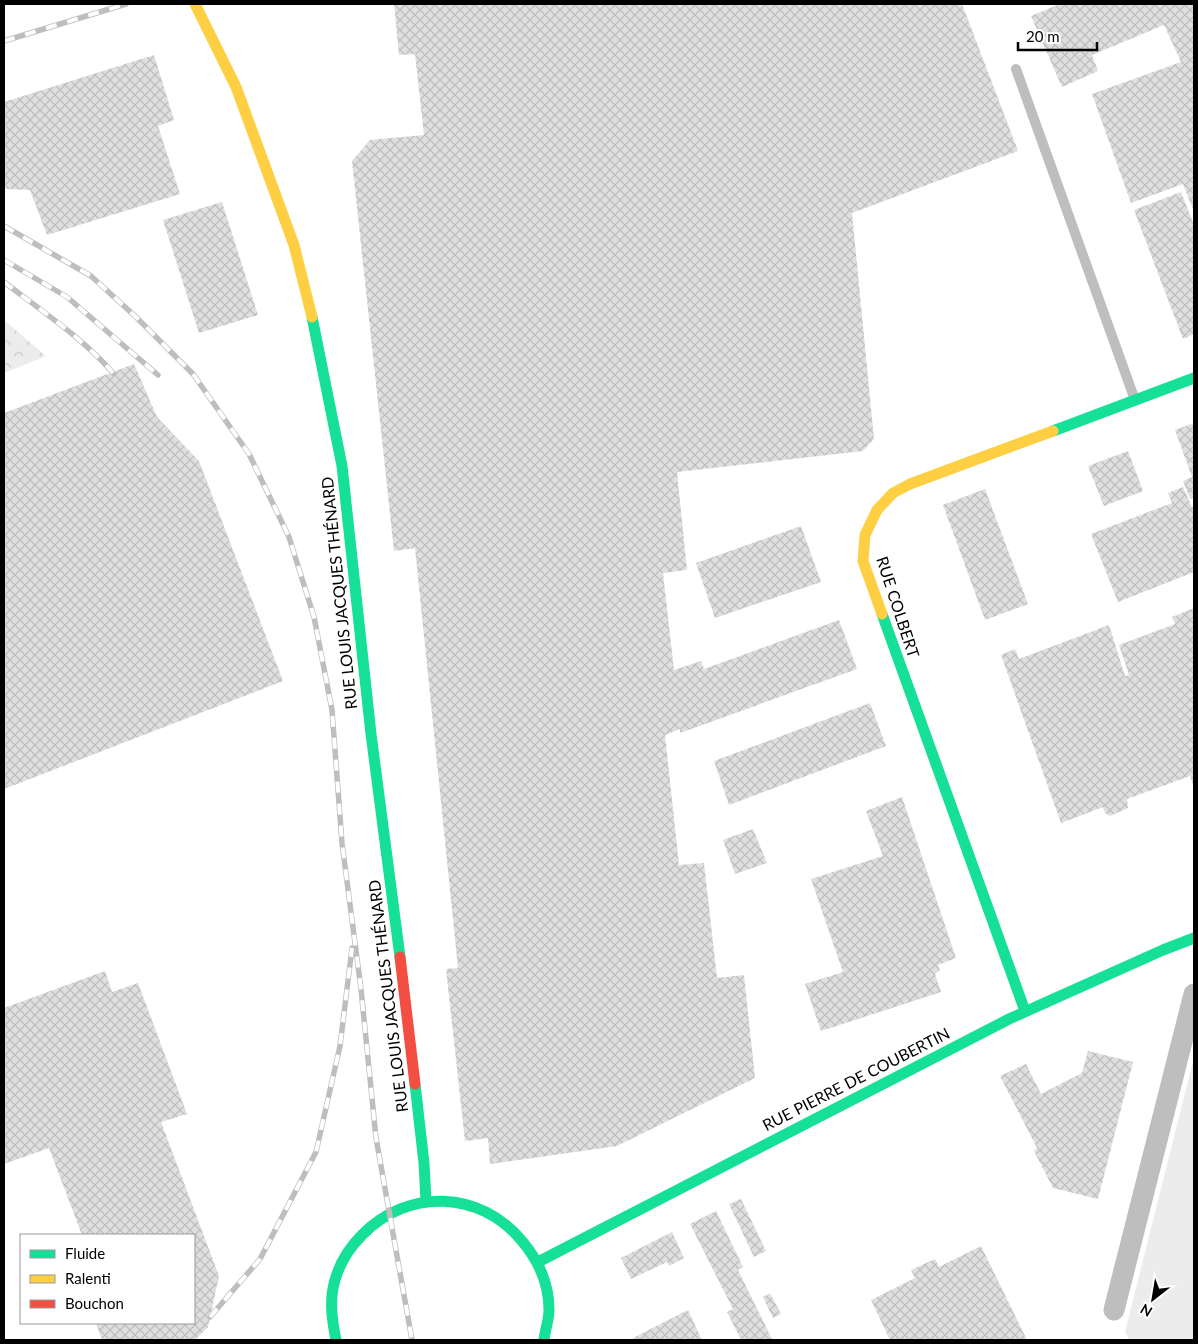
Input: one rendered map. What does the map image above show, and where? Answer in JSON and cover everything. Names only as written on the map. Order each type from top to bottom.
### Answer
[{"type":"main road","name":"RUE LOUIS JACQUES THÉNARD","points":[[195,4],[236,87],[294,245],[311,314],[342,466],[371,734],[398,936],[424,1163],[426,1201]]},
{"type":"main road","name":"RUE COLBERT","points":[[1025,1011],[871,585],[863,561],[865,535],[878,510],[893,493],[910,484],[1194,378]]},
{"type":"main road","name":"RUE PIERRE DE COUBERTIN","points":[[538,1262],[1025,1011],[1154,954],[1193,941]]},
{"type":"main road","points":[[336,1340],[331,1318],[333,1287],[344,1256],[363,1231],[390,1212],[426,1201],[453,1201],[479,1208],[503,1221],[523,1239],[538,1262],[546,1286],[549,1312],[544,1340]]},
{"type":"street","points":[[1114,1310],[1194,994]]},
{"type":"lane","points":[[1016,69],[1134,400]]},
{"type":"green space","points":[[4,320],[46,356],[4,373]]},
{"type":"green space","points":[[1194,1057],[1194,1340],[1129,1340],[1125,1332]]},
{"type":"building","points":[[394,4],[962,4],[1018,151],[852,213],[874,439],[863,451],[677,472],[687,570],[663,573],[674,670],[701,661],[704,669],[839,620],[857,669],[680,733],[680,729],[665,735],[679,865],[704,863],[717,978],[744,975],[755,1078],[617,1146],[490,1164],[488,1138],[465,1141],[446,969],[458,968],[415,548],[394,551],[352,161],[370,140],[424,135],[415,54],[399,55]]},
{"type":"building","points":[[1060,4],[1194,4],[1194,212],[1183,184],[1131,203],[1092,94],[1181,62],[1164,25],[1092,55],[1098,71],[1062,87],[1031,16]]},
{"type":"building","points":[[154,55],[174,120],[158,126],[180,194],[47,235],[30,190],[6,189],[4,181],[4,102]]},
{"type":"building","points":[[1181,192],[1194,225],[1194,334],[1183,339],[1134,210]]},
{"type":"building","points":[[222,202],[258,315],[199,333],[163,220]]},
{"type":"building","points":[[134,364],[157,417],[199,461],[283,681],[4,789],[4,413]]},
{"type":"building","points":[[1194,423],[1194,497],[1190,499],[1183,481],[1192,477],[1175,430]]},
{"type":"building","points":[[1128,451],[1143,491],[1104,506],[1088,466]]},
{"type":"building","points":[[1183,487],[1192,507],[1194,506],[1194,572],[1118,602],[1091,534],[1172,503],[1168,493]]},
{"type":"building","points":[[985,489],[1028,604],[985,620],[943,505]]},
{"type":"building","points":[[801,526],[821,582],[715,618],[696,563]]},
{"type":"building","points":[[1194,608],[1194,787],[1190,776],[1127,799],[1128,808],[1110,816],[1105,813],[1103,807],[1061,823],[1001,655],[1015,649],[1019,659],[1109,625],[1125,676],[1129,675],[1119,645],[1175,624],[1172,617]]},
{"type":"building","points":[[870,703],[886,746],[729,805],[714,761]]},
{"type":"building","points":[[902,797],[956,958],[938,965],[940,970],[935,974],[941,992],[821,1031],[805,984],[843,972],[811,879],[883,856],[866,811]]},
{"type":"building","points":[[753,829],[767,863],[735,874],[723,840]]},
{"type":"building","points":[[105,971],[112,992],[138,983],[187,1114],[161,1122],[219,1276],[208,1327],[195,1340],[102,1340],[96,1324],[195,1324],[195,1234],[82,1234],[49,1148],[4,1164],[4,1008]]},
{"type":"building","points":[[1088,1051],[1133,1062],[1098,1199],[1053,1188],[1034,1151],[1037,1148],[1000,1076],[1026,1064],[1041,1094],[1082,1073]]},
{"type":"building","points":[[741,1199],[766,1251],[754,1257],[729,1204]]},
{"type":"building","points":[[716,1211],[743,1267],[738,1270],[772,1339],[741,1340],[727,1312],[733,1309],[690,1224]]},
{"type":"building","points":[[672,1232],[684,1258],[669,1266],[667,1262],[631,1279],[621,1258]]},
{"type":"building","points":[[981,1246],[1027,1340],[890,1340],[871,1300],[915,1278],[911,1270],[935,1259],[939,1267]]},
{"type":"building","points":[[770,1293],[781,1314],[773,1318],[763,1297]]},
{"type":"building","points":[[688,1310],[702,1340],[634,1340],[633,1338]]},
{"type":"railway","points":[[4,41],[126,4]]},
{"type":"railway","points":[[4,226],[91,276],[136,317],[193,374],[249,454],[289,537],[314,617],[332,710],[342,843],[361,989],[376,1138],[412,1340]]},
{"type":"railway","points":[[4,260],[67,297],[158,375]]},
{"type":"railway","points":[[4,282],[75,336],[113,373]]},
{"type":"railway","points":[[210,1317],[260,1259],[316,1152],[340,1046],[352,948]]},
{"type":"traffic: fast","points":[[312,317],[342,466],[371,734],[400,957]]},
{"type":"traffic: fast","points":[[1053,431],[1194,378]]},
{"type":"traffic: fast","points":[[882,614],[1025,1011]]},
{"type":"traffic: fast","points":[[538,1262],[1009,1019],[1194,938]]},
{"type":"traffic: fast","points":[[415,1084],[424,1163],[426,1201]]},
{"type":"traffic: fast","points":[[336,1340],[332,1310],[333,1288],[339,1267],[353,1245],[380,1220],[400,1209],[422,1203],[444,1201],[465,1204],[486,1212],[505,1224],[528,1248],[538,1264],[547,1291],[549,1314],[544,1340]]},
{"type":"traffic: slow","points":[[195,4],[236,87],[294,245],[312,317]]},
{"type":"traffic: slow","points":[[882,614],[863,561],[865,535],[877,510],[893,493],[910,484],[1053,431]]},
{"type":"traffic: jam","points":[[400,957],[415,1084]]}]
